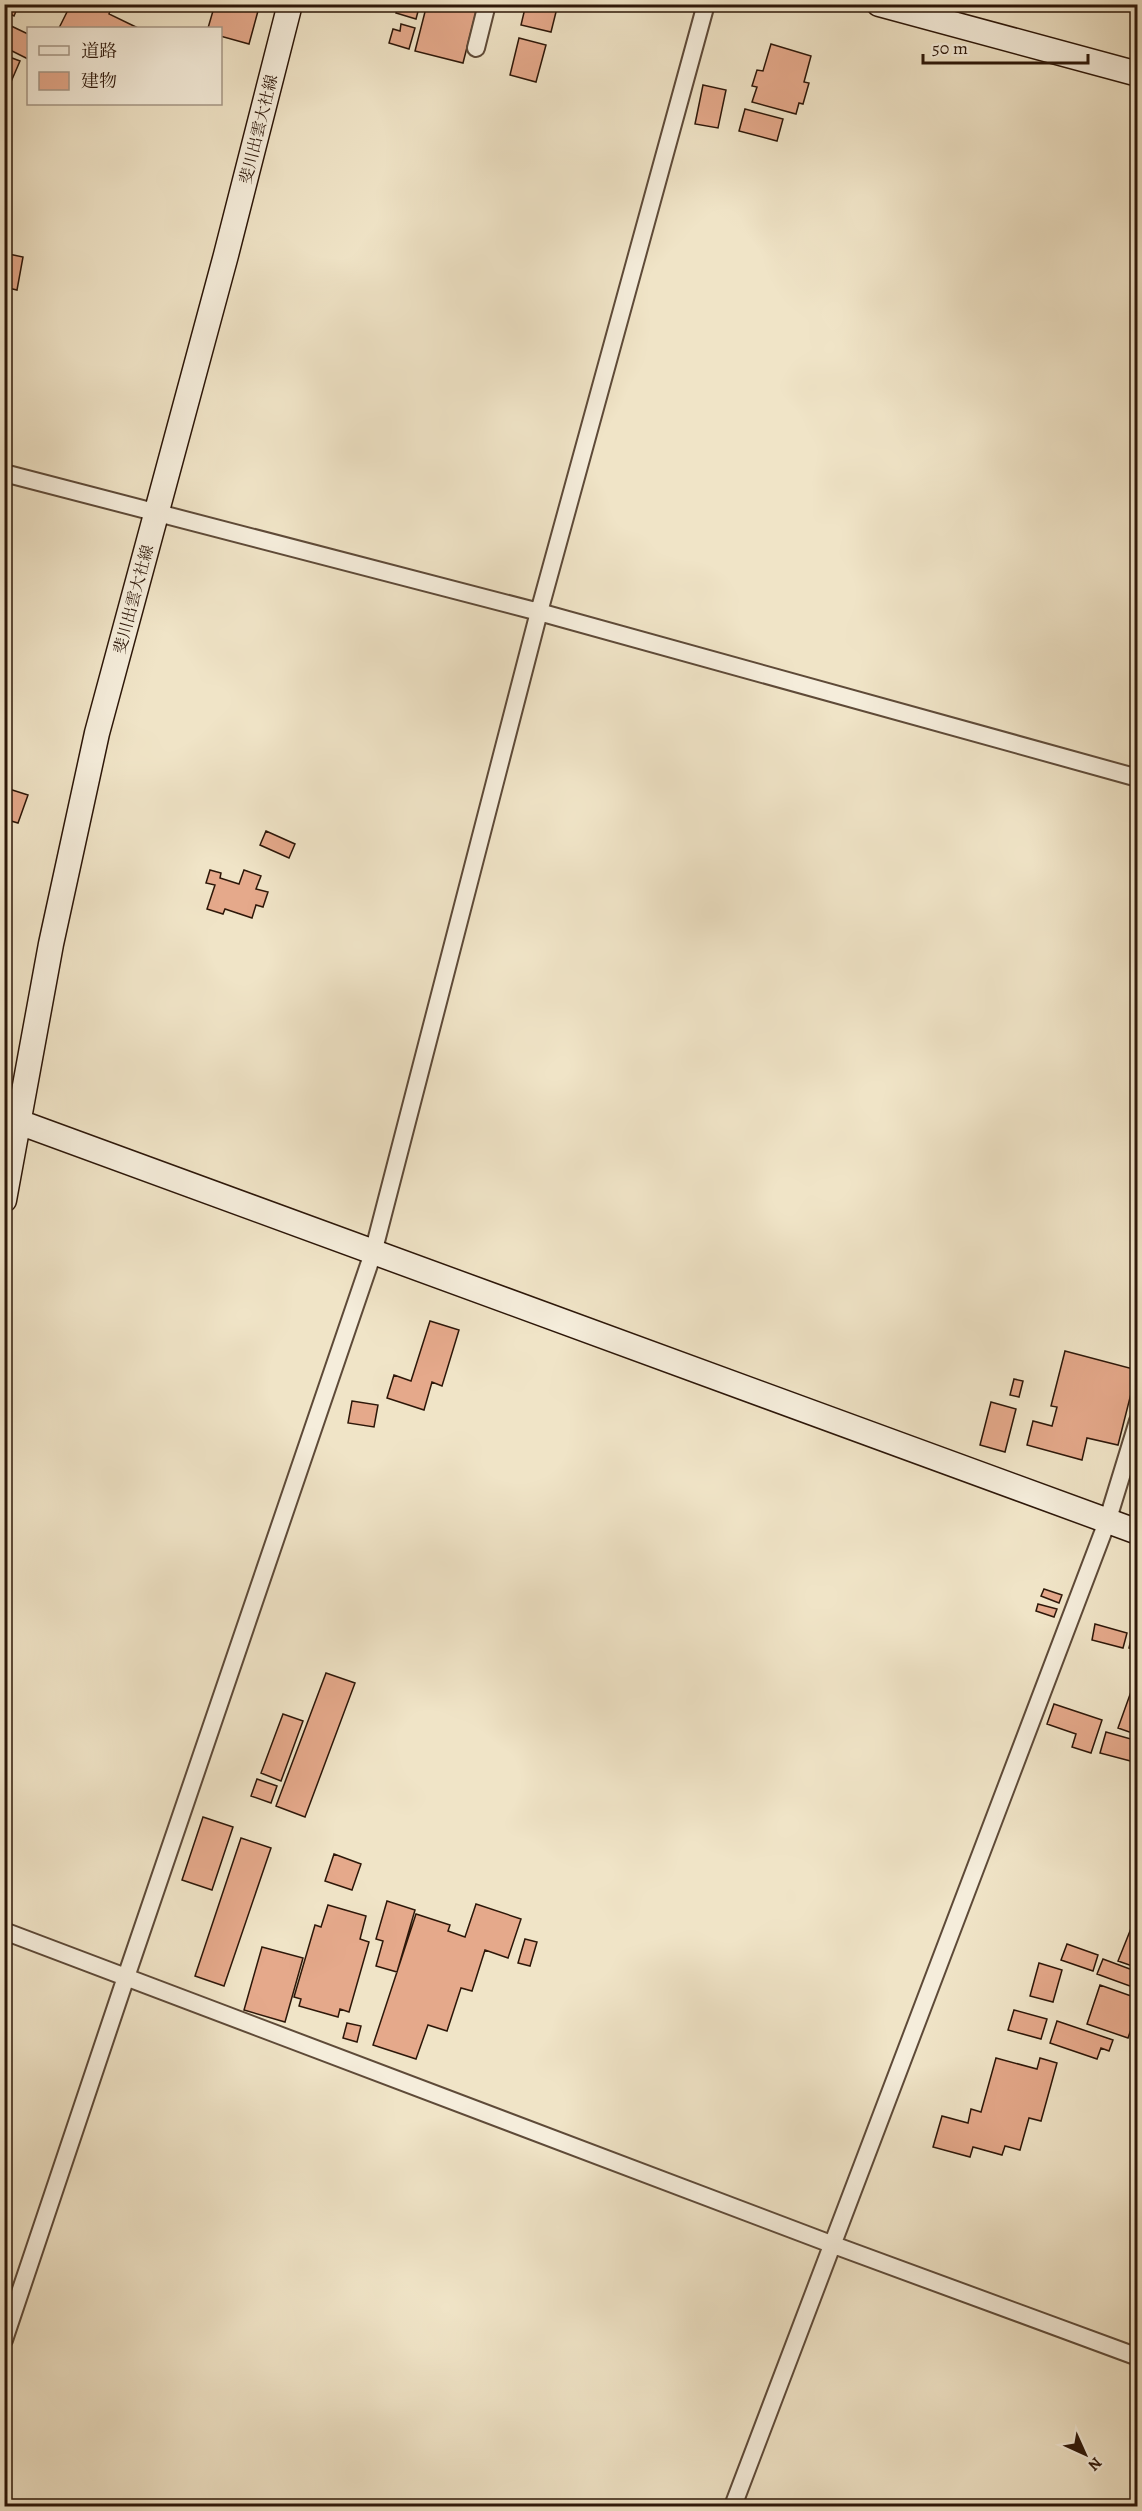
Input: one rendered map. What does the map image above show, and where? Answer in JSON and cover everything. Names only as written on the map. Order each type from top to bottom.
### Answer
[{"type":"street","name":"斐川出雲大社線","points":[[4,1200],[11,1119],[97,733],[290,4]]},
{"type":"street","points":[[476,48],[487,4]]},
{"type":"street","points":[[4,2340],[373,1253],[539,612],[706,4]]},
{"type":"street","points":[[879,4],[1137,74]]},
{"type":"street","points":[[4,473],[539,612],[1137,778]]},
{"type":"street","points":[[11,1119],[1137,1532]]},
{"type":"street","points":[[733,2506],[1107,1522],[1137,1421]]},
{"type":"street","points":[[4,1931],[831,2244],[1137,2357]]},
{"type":"building","points":[[4,4],[19,4],[14,16],[4,11]]},
{"type":"building","points":[[71,4],[113,4],[109,14],[136,27],[60,27]]},
{"type":"building","points":[[215,4],[233,4],[258,11],[249,44],[222,37],[222,27],[208,27]]},
{"type":"building","points":[[399,4],[420,4],[416,19],[396,13]]},
{"type":"building","points":[[427,4],[478,4],[463,63],[415,51]]},
{"type":"building","points":[[526,4],[558,4],[551,32],[521,25]]},
{"type":"building","points":[[7,24],[27,34],[27,58],[4,47],[4,29]]},
{"type":"building","points":[[401,24],[415,28],[409,49],[389,43],[393,29],[400,31]]},
{"type":"building","points":[[519,38],[546,45],[536,82],[510,75]]},
{"type":"building","points":[[771,44],[811,56],[804,82],[809,83],[803,104],[799,103],[796,114],[752,102],[757,87],[752,86],[757,70],[763,71]]},
{"type":"building","points":[[4,55],[20,61],[4,98]]},
{"type":"building","points":[[703,85],[726,90],[718,128],[695,124]]},
{"type":"building","points":[[745,109],[783,119],[777,141],[739,131]]},
{"type":"building","points":[[4,253],[23,257],[17,290],[4,287]]},
{"type":"building","points":[[4,772],[11,774],[6,788],[28,795],[18,823],[11,821],[6,835],[4,834]]},
{"type":"building","points":[[266,831],[295,844],[289,858],[260,845]]},
{"type":"building","points":[[210,870],[221,873],[220,878],[239,884],[244,870],[261,876],[256,889],[268,892],[263,907],[256,905],[252,918],[225,909],[223,914],[207,909],[215,885],[206,883]]},
{"type":"building","points":[[430,1321],[459,1330],[442,1386],[432,1382],[424,1410],[387,1398],[394,1375],[411,1381]]},
{"type":"building","points":[[1065,1351],[1137,1370],[1118,1445],[1087,1438],[1082,1460],[1027,1445],[1033,1421],[1052,1426],[1057,1407],[1051,1406]]},
{"type":"building","points":[[1014,1379],[1023,1381],[1019,1397],[1010,1395]]},
{"type":"building","points":[[352,1401],[378,1405],[374,1427],[348,1423]]},
{"type":"building","points":[[991,1402],[1016,1409],[1005,1452],[980,1445]]},
{"type":"building","points":[[1044,1589],[1062,1595],[1059,1603],[1041,1596]]},
{"type":"building","points":[[1038,1604],[1057,1609],[1054,1617],[1036,1611]]},
{"type":"building","points":[[1095,1624],[1127,1633],[1123,1648],[1092,1640]]},
{"type":"building","points":[[1132,1635],[1138,1636],[1138,1651],[1129,1648]]},
{"type":"building","points":[[326,1673],[355,1683],[305,1817],[276,1806]]},
{"type":"building","points":[[1138,1675],[1138,1735],[1118,1728]]},
{"type":"building","points":[[1054,1704],[1102,1720],[1091,1753],[1072,1747],[1076,1734],[1047,1724]]},
{"type":"building","points":[[283,1714],[303,1721],[281,1781],[261,1773]]},
{"type":"building","points":[[1106,1732],[1138,1741],[1138,1763],[1100,1753]]},
{"type":"building","points":[[257,1779],[277,1786],[271,1803],[251,1796]]},
{"type":"building","points":[[203,1817],[233,1827],[212,1890],[182,1880]]},
{"type":"building","points":[[241,1838],[271,1848],[224,1986],[195,1976]]},
{"type":"building","points":[[334,1854],[361,1864],[352,1890],[325,1881]]},
{"type":"building","points":[[387,1901],[415,1910],[397,1972],[376,1966],[383,1941],[376,1939]]},
{"type":"building","points":[[476,1904],[521,1919],[508,1958],[485,1950],[472,1991],[461,1988],[447,2031],[428,2025],[416,2059],[373,2045],[416,1914],[450,1925],[448,1931],[465,1937]]},
{"type":"building","points":[[328,1905],[366,1916],[360,1939],[369,1942],[349,2012],[340,2009],[338,2017],[299,2006],[301,1999],[294,1997],[315,1925],[321,1927]]},
{"type":"building","points":[[1136,1916],[1138,1916],[1138,1968],[1118,1961]]},
{"type":"building","points":[[525,1939],[537,1942],[530,1966],[518,1963]]},
{"type":"building","points":[[1067,1944],[1098,1955],[1093,1971],[1061,1960]]},
{"type":"building","points":[[262,1947],[303,1958],[285,2022],[244,2010]]},
{"type":"building","points":[[1103,1959],[1138,1972],[1138,1989],[1097,1974]]},
{"type":"building","points":[[1039,1963],[1062,1970],[1053,2002],[1030,1996]]},
{"type":"building","points":[[1100,1985],[1134,1997],[1132,2004],[1138,2006],[1138,2010],[1128,2038],[1087,2024]]},
{"type":"building","points":[[1014,2010],[1047,2019],[1041,2039],[1008,2030]]},
{"type":"building","points":[[1057,2021],[1113,2040],[1109,2051],[1101,2048],[1097,2059],[1050,2043]]},
{"type":"building","points":[[347,2023],[361,2026],[357,2042],[343,2038]]},
{"type":"building","points":[[996,2058],[1037,2069],[1040,2058],[1057,2063],[1041,2121],[1029,2118],[1020,2150],[1005,2146],[1002,2155],[973,2147],[970,2157],[933,2147],[942,2116],[968,2123],[971,2109],[981,2112]]}]
